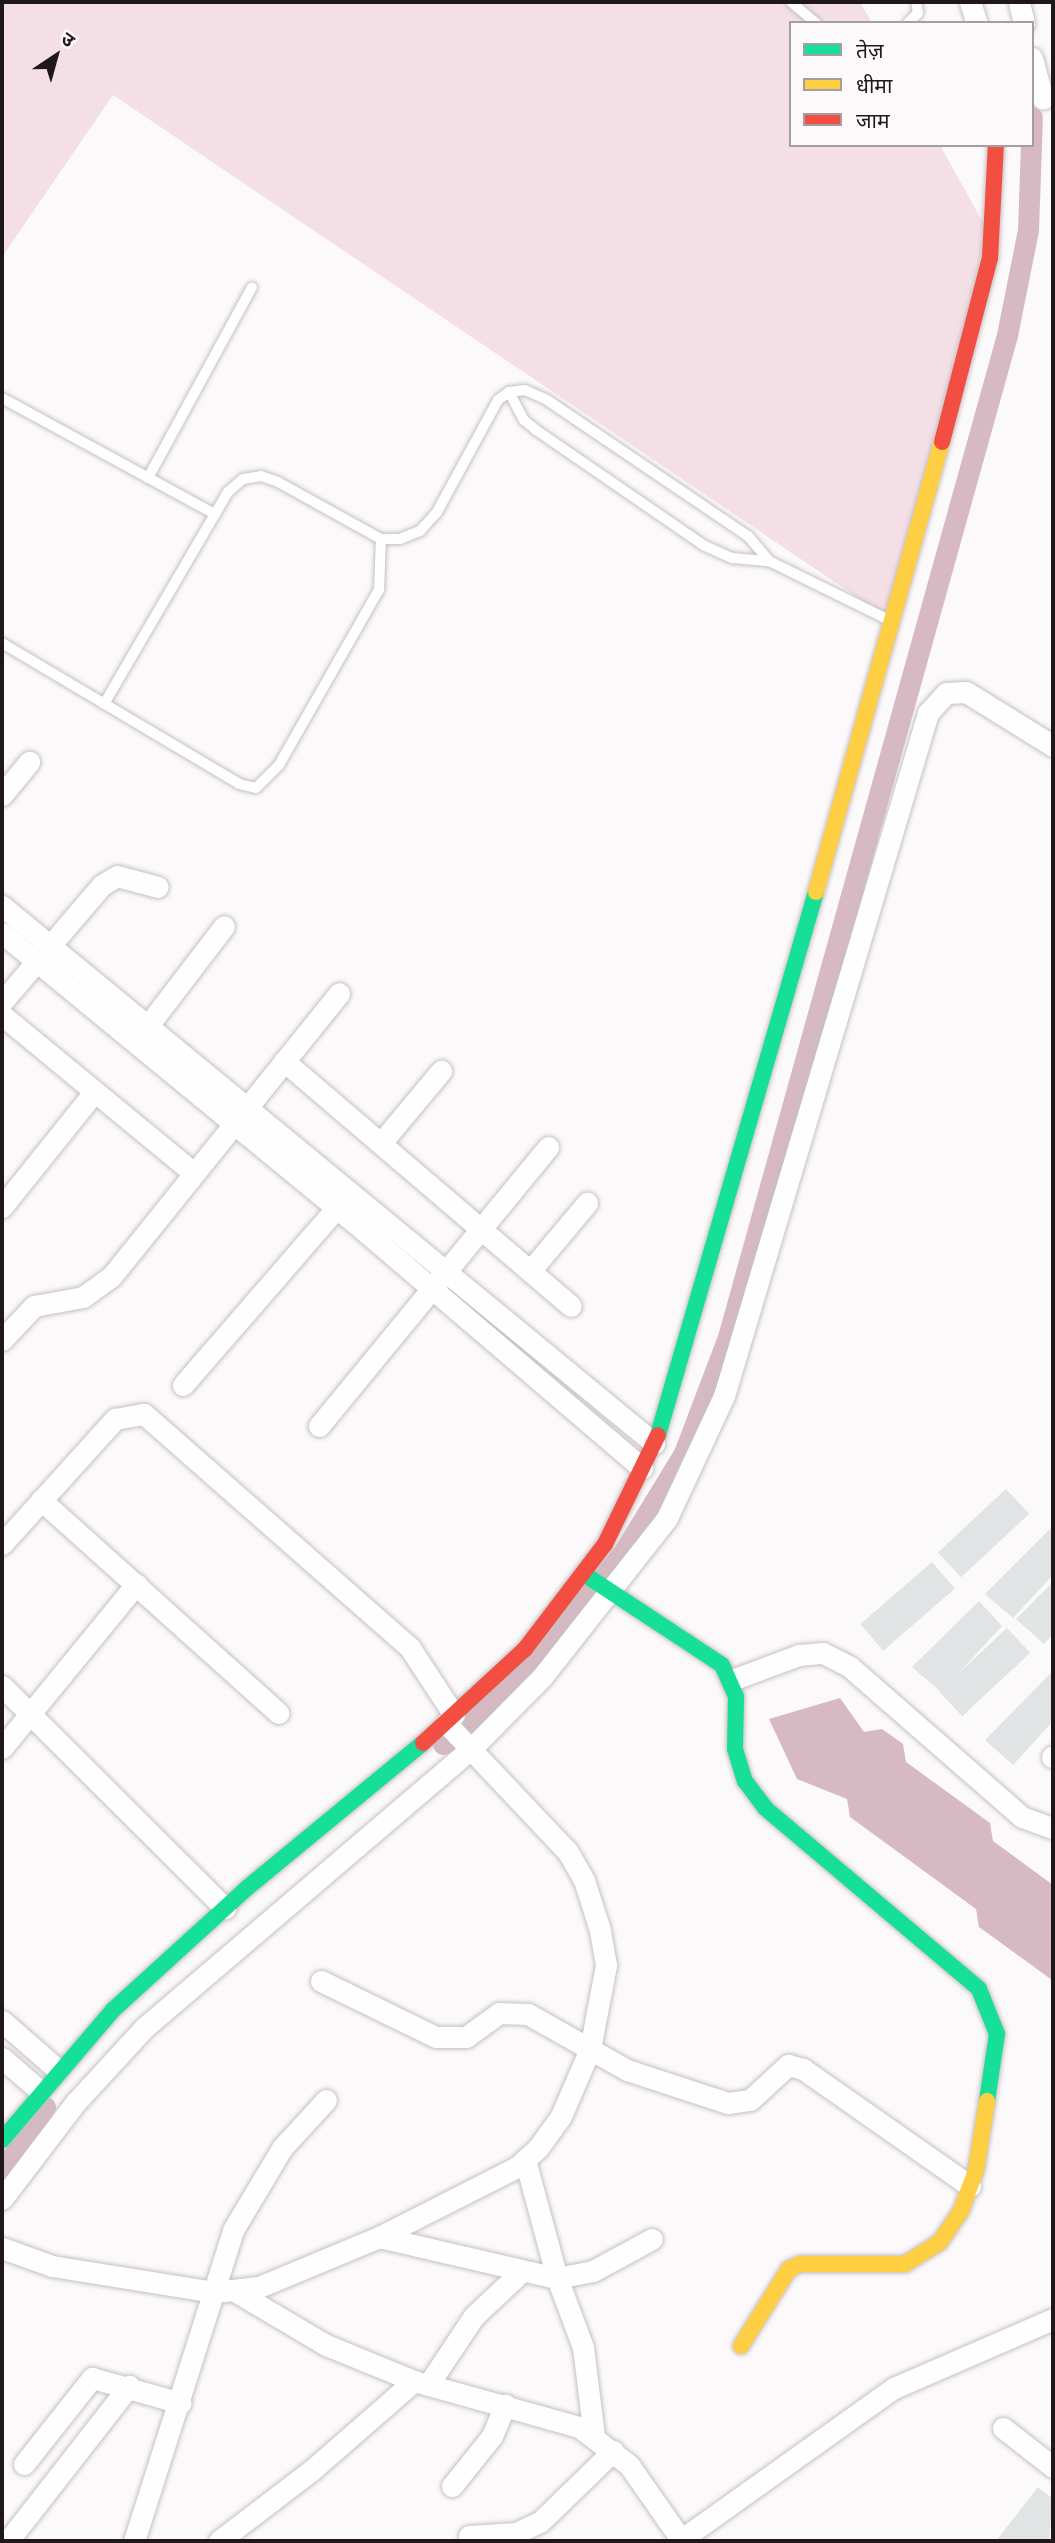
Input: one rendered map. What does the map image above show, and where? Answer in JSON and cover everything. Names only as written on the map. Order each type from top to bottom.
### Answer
[{"type":"street","points":[[970,2],[976,21]]},
{"type":"street","points":[[1019,2],[1024,21]]},
{"type":"street","points":[[1041,67],[1042,99]]},
{"type":"street","points":[[2,2140],[39,2090],[113,2010],[225,1908],[457,1732],[587,1576],[642,1468],[654,1443],[724,1228],[894,622],[990,258],[996,147]]},
{"type":"street","points":[[2,2199],[76,2102],[145,2028],[610,1591],[667,1518],[724,1396],[928,713],[946,693],[967,692],[1053,746]]},
{"type":"street","points":[[2,795],[29,762]]},
{"type":"street","points":[[2,1002],[102,885],[117,876],[158,887]]},
{"type":"street","points":[[2,906],[247,1105],[343,1200],[439,1282],[642,1468]]},
{"type":"street","points":[[135,1042],[224,926]]},
{"type":"street","points":[[2,933],[233,1124],[343,1200]]},
{"type":"street","points":[[2,1340],[34,1306],[83,1297],[111,1277],[339,993]]},
{"type":"street","points":[[2,1015],[194,1173]]},
{"type":"street","points":[[284,1060],[571,1306]]},
{"type":"street","points":[[381,1143],[441,1071]]},
{"type":"street","points":[[2,1207],[94,1091]]},
{"type":"street","points":[[319,1426],[548,1147]]},
{"type":"street","points":[[183,1385],[343,1200]]},
{"type":"street","points":[[530,1271],[587,1203]]},
{"type":"street","points":[[439,1282],[654,1443]]},
{"type":"street","points":[[2,1544],[115,1419],[144,1414],[410,1648],[457,1732],[566,1851],[584,1880],[606,1965],[590,2049],[562,2116],[525,2160],[317,2267],[259,2287],[224,2291],[51,2266],[2,2248]]},
{"type":"street","points":[[41,1500],[278,1713]]},
{"type":"street","points":[[587,1576],[722,1665],[732,1681],[735,1749],[746,1781],[765,1808],[952,1961],[990,2007],[997,2034],[970,2186],[940,2242],[920,2258],[888,2266],[800,2264],[789,2269],[741,2346]]},
{"type":"street","points":[[2,1748],[136,1584]]},
{"type":"street","points":[[732,1681],[799,1655],[823,1653],[850,1667],[1022,1817],[1053,1828]]},
{"type":"street","points":[[2,1686],[225,1908]]},
{"type":"street","points":[[321,1981],[436,2037],[466,2037],[499,2013],[528,2014],[627,2070],[728,2103],[750,2100],[788,2065],[803,2069],[970,2186]]},
{"type":"street","points":[[2,2021],[58,2070]]},
{"type":"street","points":[[2,2057],[39,2090]]},
{"type":"street","points":[[134,2541],[181,2403],[224,2291],[233,2230],[282,2148],[326,2100]]},
{"type":"street","points":[[525,2160],[557,2278],[583,2347],[594,2436]]},
{"type":"street","points":[[379,2237],[521,2272],[557,2278],[593,2271],[652,2239]]},
{"type":"street","points":[[219,2541],[421,2383],[474,2316],[521,2272]]},
{"type":"street","points":[[224,2291],[303,2334],[421,2383],[579,2427],[629,2465],[682,2540],[894,2388],[1053,2319]]},
{"type":"street","points":[[24,2464],[92,2378],[129,2386],[181,2403]]},
{"type":"street","points":[[8,2541],[129,2386]]},
{"type":"street","points":[[452,2486],[492,2436],[505,2405]]},
{"type":"street","points":[[1003,2428],[1053,2467]]},
{"type":"street","points":[[468,2536],[516,2533],[540,2522],[613,2451]]},
{"type":"lane","points":[[791,2],[814,21]]},
{"type":"lane","points":[[910,21],[918,13],[916,2]]},
{"type":"lane","points":[[148,478],[252,287]]},
{"type":"lane","points":[[104,704],[215,514],[243,479],[261,476],[381,539],[420,531],[437,512],[498,400],[509,392],[525,390],[547,400],[749,537],[769,561]]},
{"type":"lane","points":[[509,392],[536,430],[705,546],[732,558],[769,561],[894,622]]},
{"type":"lane","points":[[2,398],[215,514]]},
{"type":"lane","points":[[2,643],[239,784],[256,788],[279,765],[379,590],[381,539]]},
{"type":"shaded area","points":[[2,2],[860,2],[871,21],[789,21],[789,147],[941,147],[991,237],[894,622],[113,95],[2,257]]},
{"type":"shaded area","points":[[840,1698],[864,1732],[882,1729],[903,1744],[906,1762],[990,1823],[993,1841],[1053,1885],[1053,1988],[1052,1980],[979,1927],[976,1909],[850,1817],[847,1799],[797,1779],[769,1719]]},
{"type":"building","points":[[1006,1489],[1029,1514],[961,1577],[938,1552]]},
{"type":"building","points":[[1052,1527],[1053,1575],[1013,1618],[985,1594]]},
{"type":"building","points":[[932,1562],[955,1588],[883,1651],[860,1624]]},
{"type":"building","points":[[1053,1582],[1053,1634],[1044,1644],[1016,1619]]},
{"type":"building","points":[[979,1601],[1002,1626],[941,1692],[912,1667]]},
{"type":"building","points":[[1007,1628],[1030,1653],[962,1716],[939,1691]]},
{"type":"building","points":[[1051,1673],[1053,1721],[1013,1765],[985,1740]]},
{"type":"building","points":[[1038,2487],[1053,2499],[1049,2541],[996,2541]]},
{"type":"waterway","points":[[443,1744],[513,1683],[623,1553],[684,1453],[728,1337],[1007,335],[1028,230],[1031,147]]},
{"type":"waterway","points":[[2,2172],[45,2107]]},
{"type":"traffic: fast","points":[[658,1435],[816,892]]},
{"type":"traffic: fast","points":[[584,1574],[722,1665],[736,1697],[735,1749],[745,1781],[765,1808],[979,1989],[997,2034],[987,2101]]},
{"type":"traffic: fast","points":[[2,2140],[113,2010],[247,1888],[423,1743]]},
{"type":"traffic: slow","points":[[816,892],[942,442]]},
{"type":"traffic: slow","points":[[741,2346],[789,2269],[800,2264],[905,2264],[940,2242],[961,2211],[976,2170],[987,2101]]},
{"type":"traffic: jam","points":[[942,442],[990,258],[996,147]]},
{"type":"traffic: jam","points":[[423,1743],[525,1649],[605,1544],[658,1435]]}]
